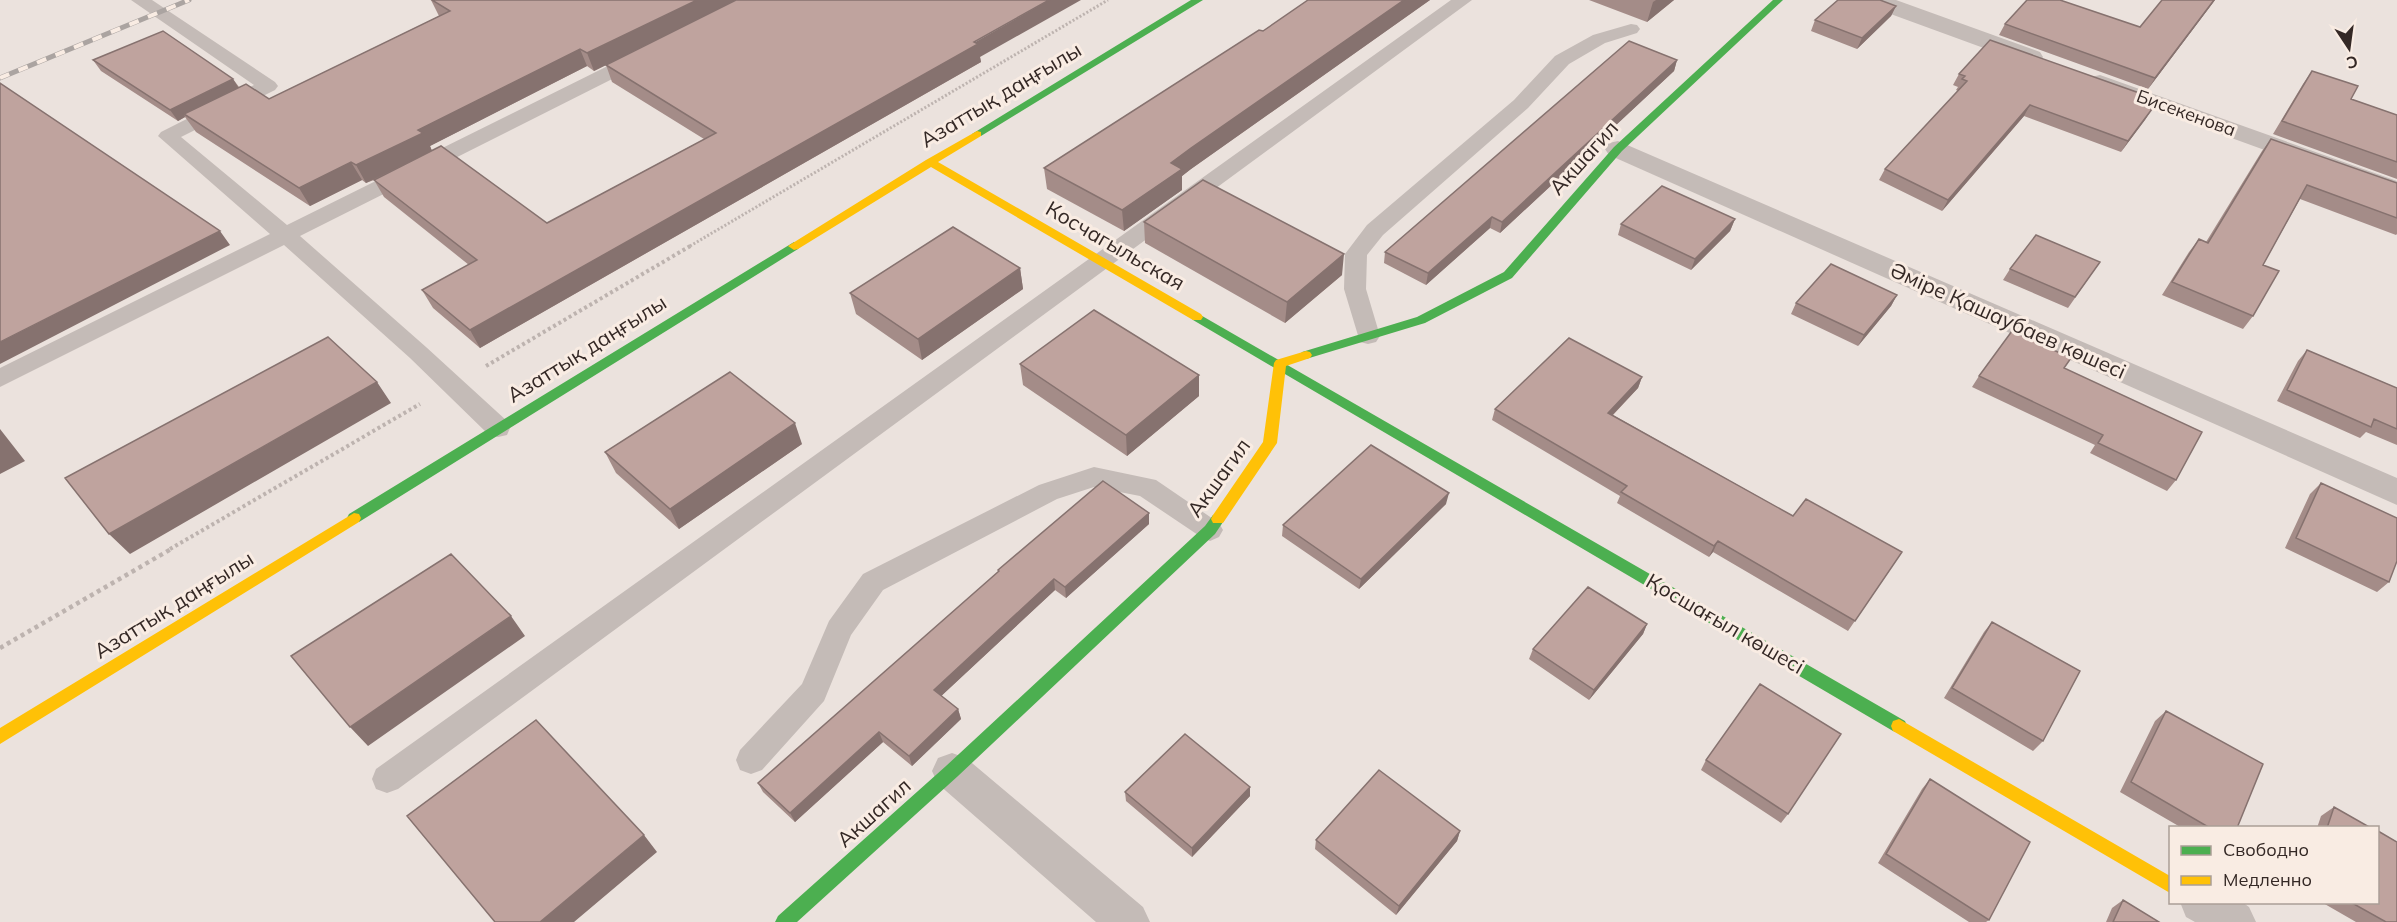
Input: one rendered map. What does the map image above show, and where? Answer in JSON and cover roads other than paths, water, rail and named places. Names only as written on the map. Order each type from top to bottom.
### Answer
[{"type":"street","name":"Азаттық даңғылы","points":[[0,737],[930,162],[1198,0]]},
{"type":"street","name":"Акшагил","points":[[784,922],[952,771],[1210,530],[1270,444],[1280,363],[1420,320],[1508,275],[1618,149],[1778,0]]},
{"type":"street","name":"Бисекенова","points":[[1874,0],[2397,190]]},
{"type":"street","name":"Әміре Қашаубаев көшесі","points":[[1618,149],[2397,492]]},
{"type":"street","name":"Косчагыльская","points":[[930,162],[1101,263],[1280,363]]},
{"type":"street","name":"Қосшағыл көшесі","points":[[1280,363],[2169,884]]},
{"type":"street","points":[[952,771],[1128,922]]},
{"type":"street","points":[[2203,904],[2234,922]]},
{"type":"lane","points":[[140,0],[268,86],[168,136],[286,235],[498,428]]},
{"type":"lane","points":[[387,779],[1464,0]]},
{"type":"lane","points":[[1368,336],[1355,289],[1356,254],[1375,230],[1521,104],[1562,60],[1599,39],[1631,29]]},
{"type":"lane","points":[[0,378],[660,48]]},
{"type":"lane","points":[[751,760],[814,692],[839,629],[873,582],[1048,492],[1094,477],[1147,487],[1210,530]]},
{"type":"railway","points":[[0,78],[189,0]]}]
